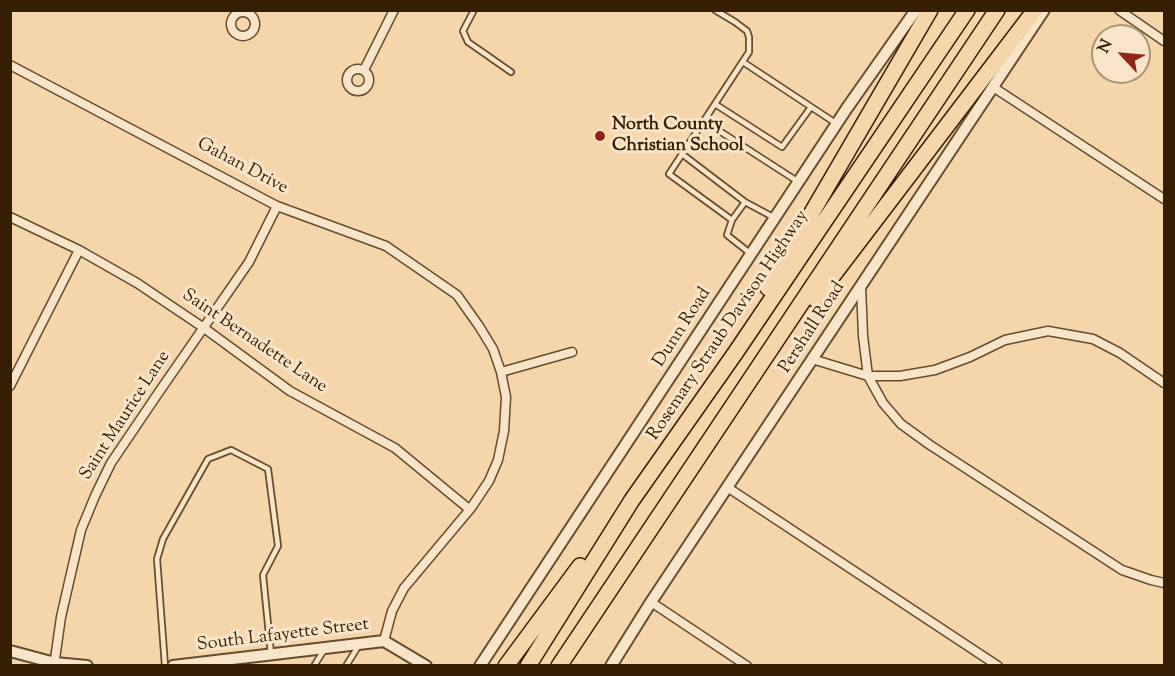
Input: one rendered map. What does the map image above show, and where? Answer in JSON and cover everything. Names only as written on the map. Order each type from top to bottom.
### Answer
[{"type":"highway","points":[[736,352],[750,319],[930,10]]},
{"type":"highway","name":"Rosemary Straub Davison Highway","points":[[528,666],[632,500],[736,352],[966,10]]},
{"type":"highway","points":[[560,666],[997,10]]},
{"type":"highway","points":[[742,394],[1035,10]]},
{"type":"highway","points":[[506,666],[558,594],[632,500]]},
{"type":"street","points":[[364,70],[394,10]]},
{"type":"street","name":"Dunn Road","points":[[480,666],[798,182],[916,10]]},
{"type":"street","name":"Pershall Road","points":[[612,666],[651,602],[1044,10]]},
{"type":"street","points":[[1119,10],[1164,40]]},
{"type":"street","name":"Gahan Drive","points":[[10,65],[277,206],[386,246],[457,295],[493,350],[501,372]]},
{"type":"street","points":[[993,87],[1164,200]]},
{"type":"street","name":"Saint Maurice Lane","points":[[55,664],[61,617],[81,530],[95,496],[117,454],[249,262],[277,206]]},
{"type":"street","name":"Saint Bernadette Lane","points":[[10,217],[79,250],[137,283],[204,328],[290,391],[395,447],[469,509]]},
{"type":"street","points":[[10,386],[79,250]]},
{"type":"street","points":[[861,285],[863,336],[868,376],[883,403],[901,424],[1122,570],[1164,583]]},
{"type":"street","points":[[812,359],[868,376],[900,376],[935,370],[970,357],[1005,340],[1048,331],[1093,339],[1120,353],[1164,383]]},
{"type":"street","points":[[384,641],[392,611],[404,588],[489,481],[498,460],[504,431],[506,397],[501,372],[572,352]]},
{"type":"street","points":[[727,487],[998,666]]},
{"type":"street","points":[[651,602],[747,666]]},
{"type":"street","name":"South Lafayette Street","points":[[173,666],[384,641],[409,661],[426,666]]},
{"type":"street","points":[[10,651],[55,664],[87,666]]},
{"type":"lane","points":[[474,10],[463,31],[468,42],[511,72]]},
{"type":"lane","points":[[715,10],[747,31],[749,52],[669,174],[732,220]]},
{"type":"lane","points":[[743,62],[837,124]]},
{"type":"lane","points":[[715,104],[783,147],[811,107]]},
{"type":"lane","points":[[704,121],[798,182]]},
{"type":"lane","points":[[682,154],[745,202],[775,218]]},
{"type":"lane","points":[[745,202],[732,220],[727,235],[751,254]]},
{"type":"lane","points":[[165,666],[157,559],[163,539],[208,459],[231,450],[268,470],[278,546],[263,575],[271,654]]},
{"type":"lane","points":[[346,666],[360,644]]},
{"type":"lane","points":[[315,666],[325,648]]},
{"type":"place","name":"North County Christian School","points":[[600,136]]}]
